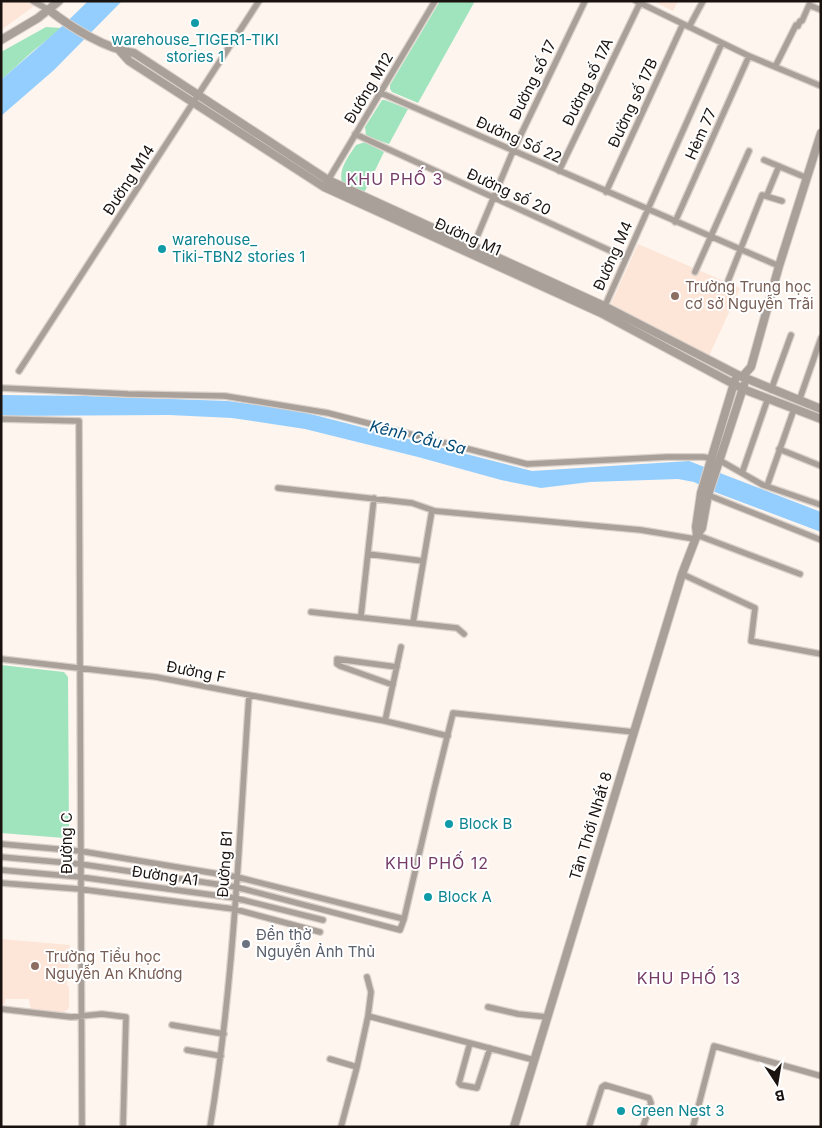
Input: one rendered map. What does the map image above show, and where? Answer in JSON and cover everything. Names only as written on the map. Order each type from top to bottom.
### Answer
[{"type":"street","points":[[33,1],[49,10]]},
{"type":"street","points":[[1,40],[49,10],[59,1]]},
{"type":"street","name":"Đường M14","points":[[19,371],[259,1]]},
{"type":"street","name":"Đướng M12","points":[[326,184],[435,1]]},
{"type":"street","name":"Đường số 17","points":[[472,251],[513,151],[585,1]]},
{"type":"street","name":"Đường số 17B","points":[[606,192],[686,26],[703,1]]},
{"type":"street","points":[[638,2],[749,56],[821,86]]},
{"type":"street","name":"Đường số 17A","points":[[559,171],[638,2]]},
{"type":"street","points":[[775,67],[796,25],[798,26],[800,21],[802,21],[809,5],[821,10]]},
{"type":"street","name":"Đường M1","points":[[49,10],[64,22],[120,51],[134,53],[326,184]]},
{"type":"street","name":"Đường M4","points":[[603,310],[722,43]]},
{"type":"street","name":"Đường M1","points":[[120,51],[129,61],[326,184],[603,310],[742,377],[821,409]]},
{"type":"street","name":"Hẻm 77","points":[[675,222],[749,56]]},
{"type":"street","name":"Đường Số 22","points":[[381,93],[779,266]]},
{"type":"street","points":[[704,494],[710,458],[734,384],[751,366],[779,266],[821,133]]},
{"type":"street","name":"Đường số 20","points":[[355,134],[493,199],[626,258]]},
{"type":"street","points":[[695,272],[749,150]]},
{"type":"street","points":[[764,160],[807,178]]},
{"type":"street","points":[[767,195],[779,166]]},
{"type":"street","points":[[728,281],[762,195],[782,201]]},
{"type":"street","name":"Đường M1","points":[[603,310],[743,389],[821,419]]},
{"type":"street","points":[[771,390],[791,334]]},
{"type":"street","points":[[799,401],[821,338]]},
{"type":"street","points":[[704,494],[720,460],[743,389],[742,377]]},
{"type":"street","points":[[1,388],[225,396],[328,413],[527,464],[667,457],[710,458]]},
{"type":"street","points":[[742,473],[768,398]]},
{"type":"street","points":[[767,486],[794,409]]},
{"type":"street","name":"Đường C","points":[[1,419],[79,422],[80,1017],[82,1127]]},
{"type":"street","points":[[779,449],[821,466]]},
{"type":"street","points":[[720,460],[767,486],[821,505]]},
{"type":"street","points":[[278,488],[412,503],[432,510],[696,537],[800,574]]},
{"type":"street","points":[[704,494],[821,540]]},
{"type":"street","name":"Tân Thới Nhất 8","points":[[514,1127],[682,574],[696,537],[702,528],[704,494]]},
{"type":"street","points":[[361,616],[374,498]]},
{"type":"street","points":[[414,623],[432,510]]},
{"type":"street","points":[[368,554],[423,561]]},
{"type":"street","points":[[682,574],[755,608],[751,641],[821,654]]},
{"type":"street","points":[[311,612],[457,628],[464,634]]},
{"type":"street","points":[[384,721],[401,648]]},
{"type":"street","name":"Đường F","points":[[1,659],[156,677],[384,721],[448,736]]},
{"type":"street","points":[[393,684],[340,666],[337,664],[337,660],[397,667]]},
{"type":"street","name":"Đường B1","points":[[210,1127],[224,1034],[250,695]]},
{"type":"street","points":[[404,919],[453,713],[634,732]]},
{"type":"street","name":"Đường A1","points":[[1,844],[80,851],[237,877],[404,919],[400,930],[236,887],[80,864],[1,857]]},
{"type":"street","name":"Đường A1","points":[[1,870],[235,898],[322,920]]},
{"type":"street","name":"Đường A1","points":[[1,883],[80,889],[234,910],[320,932]]},
{"type":"street","points":[[341,1127],[368,1016],[371,992],[367,977]]},
{"type":"street","points":[[488,1007],[518,1014],[547,1017]]},
{"type":"street","points":[[1,1009],[80,1017],[102,1014],[126,1017],[123,1127]]},
{"type":"street","points":[[368,1016],[534,1060]]},
{"type":"street","points":[[172,1025],[224,1034]]},
{"type":"street","points":[[470,1043],[459,1083],[461,1085],[477,1088],[490,1048]]},
{"type":"street","points":[[692,1127],[714,1046],[821,1076]]},
{"type":"street","points":[[187,1050],[221,1056]]},
{"type":"street","points":[[330,1059],[357,1067]]},
{"type":"street","points":[[589,1127],[602,1087],[605,1085],[649,1098],[651,1103],[643,1127]]},
{"type":"shaded area","points":[[1,1],[41,1],[1,30]]},
{"type":"shaded area","points":[[653,1],[678,1],[673,11]]},
{"type":"shaded area","name":"Trường Trung học cơ sở Nguyễn Trãi","points":[[638,244],[740,288],[709,356],[611,304]]},
{"type":"shaded area","name":"Trường Tiểu học Nguyễn An Khương","points":[[1,939],[70,945],[67,986],[69,986],[69,1008],[63,1013],[31,1010],[29,999],[5,999],[5,1004],[1,1004]]},
{"type":"green space","points":[[440,1],[475,1],[418,103],[392,92],[390,85]]},
{"type":"green space","points":[[46,27],[62,28],[1,80],[1,52]]},
{"type":"green space","points":[[382,100],[408,109],[389,144],[366,136],[365,127]]},
{"type":"green space","points":[[365,142],[384,152],[364,193],[342,182],[341,177],[345,163],[356,145]]},
{"type":"green space","points":[[1,665],[64,672],[68,677],[69,833],[64,838],[1,833]]},
{"type":"water","points":[[88,1],[122,1],[54,70],[1,116],[1,80]]},
{"type":"water","points":[[1,395],[228,401],[295,410],[532,471],[689,461],[821,512],[821,532],[712,491],[694,482],[678,479],[590,482],[541,488],[501,480],[305,429],[232,418],[169,415],[1,416]]},
{"type":"place","name":"warehouse_TIGER1-TIKI stories 1","points":[[195,23]]},
{"type":"place","name":"warehouse_ Tiki-TBN2 stories 1","points":[[162,249]]},
{"type":"place","name":"Trường Trung học cơ sở Nguyễn Trãi","points":[[675,296]]},
{"type":"place","name":"Block B","points":[[449,824]]},
{"type":"place","name":"Block A","points":[[428,897]]},
{"type":"place","name":"Đền thờ Nguyễn Ảnh Thủ","points":[[246,944]]},
{"type":"place","name":"Trường Tiểu học Nguyễn An Khương","points":[[35,966]]},
{"type":"place","name":"Green Nest 3","points":[[621,1111]]},
{"type":"district","name":"KHU PHỐ 3","points":[[395,179]]},
{"type":"district","name":"KHU PHỐ 12","points":[[437,863]]},
{"type":"district","name":"KHU PHỐ 13","points":[[689,978]]},
{"type":"water label","name":"Kênh Cầu Sa","points":[[418,437]]}]
